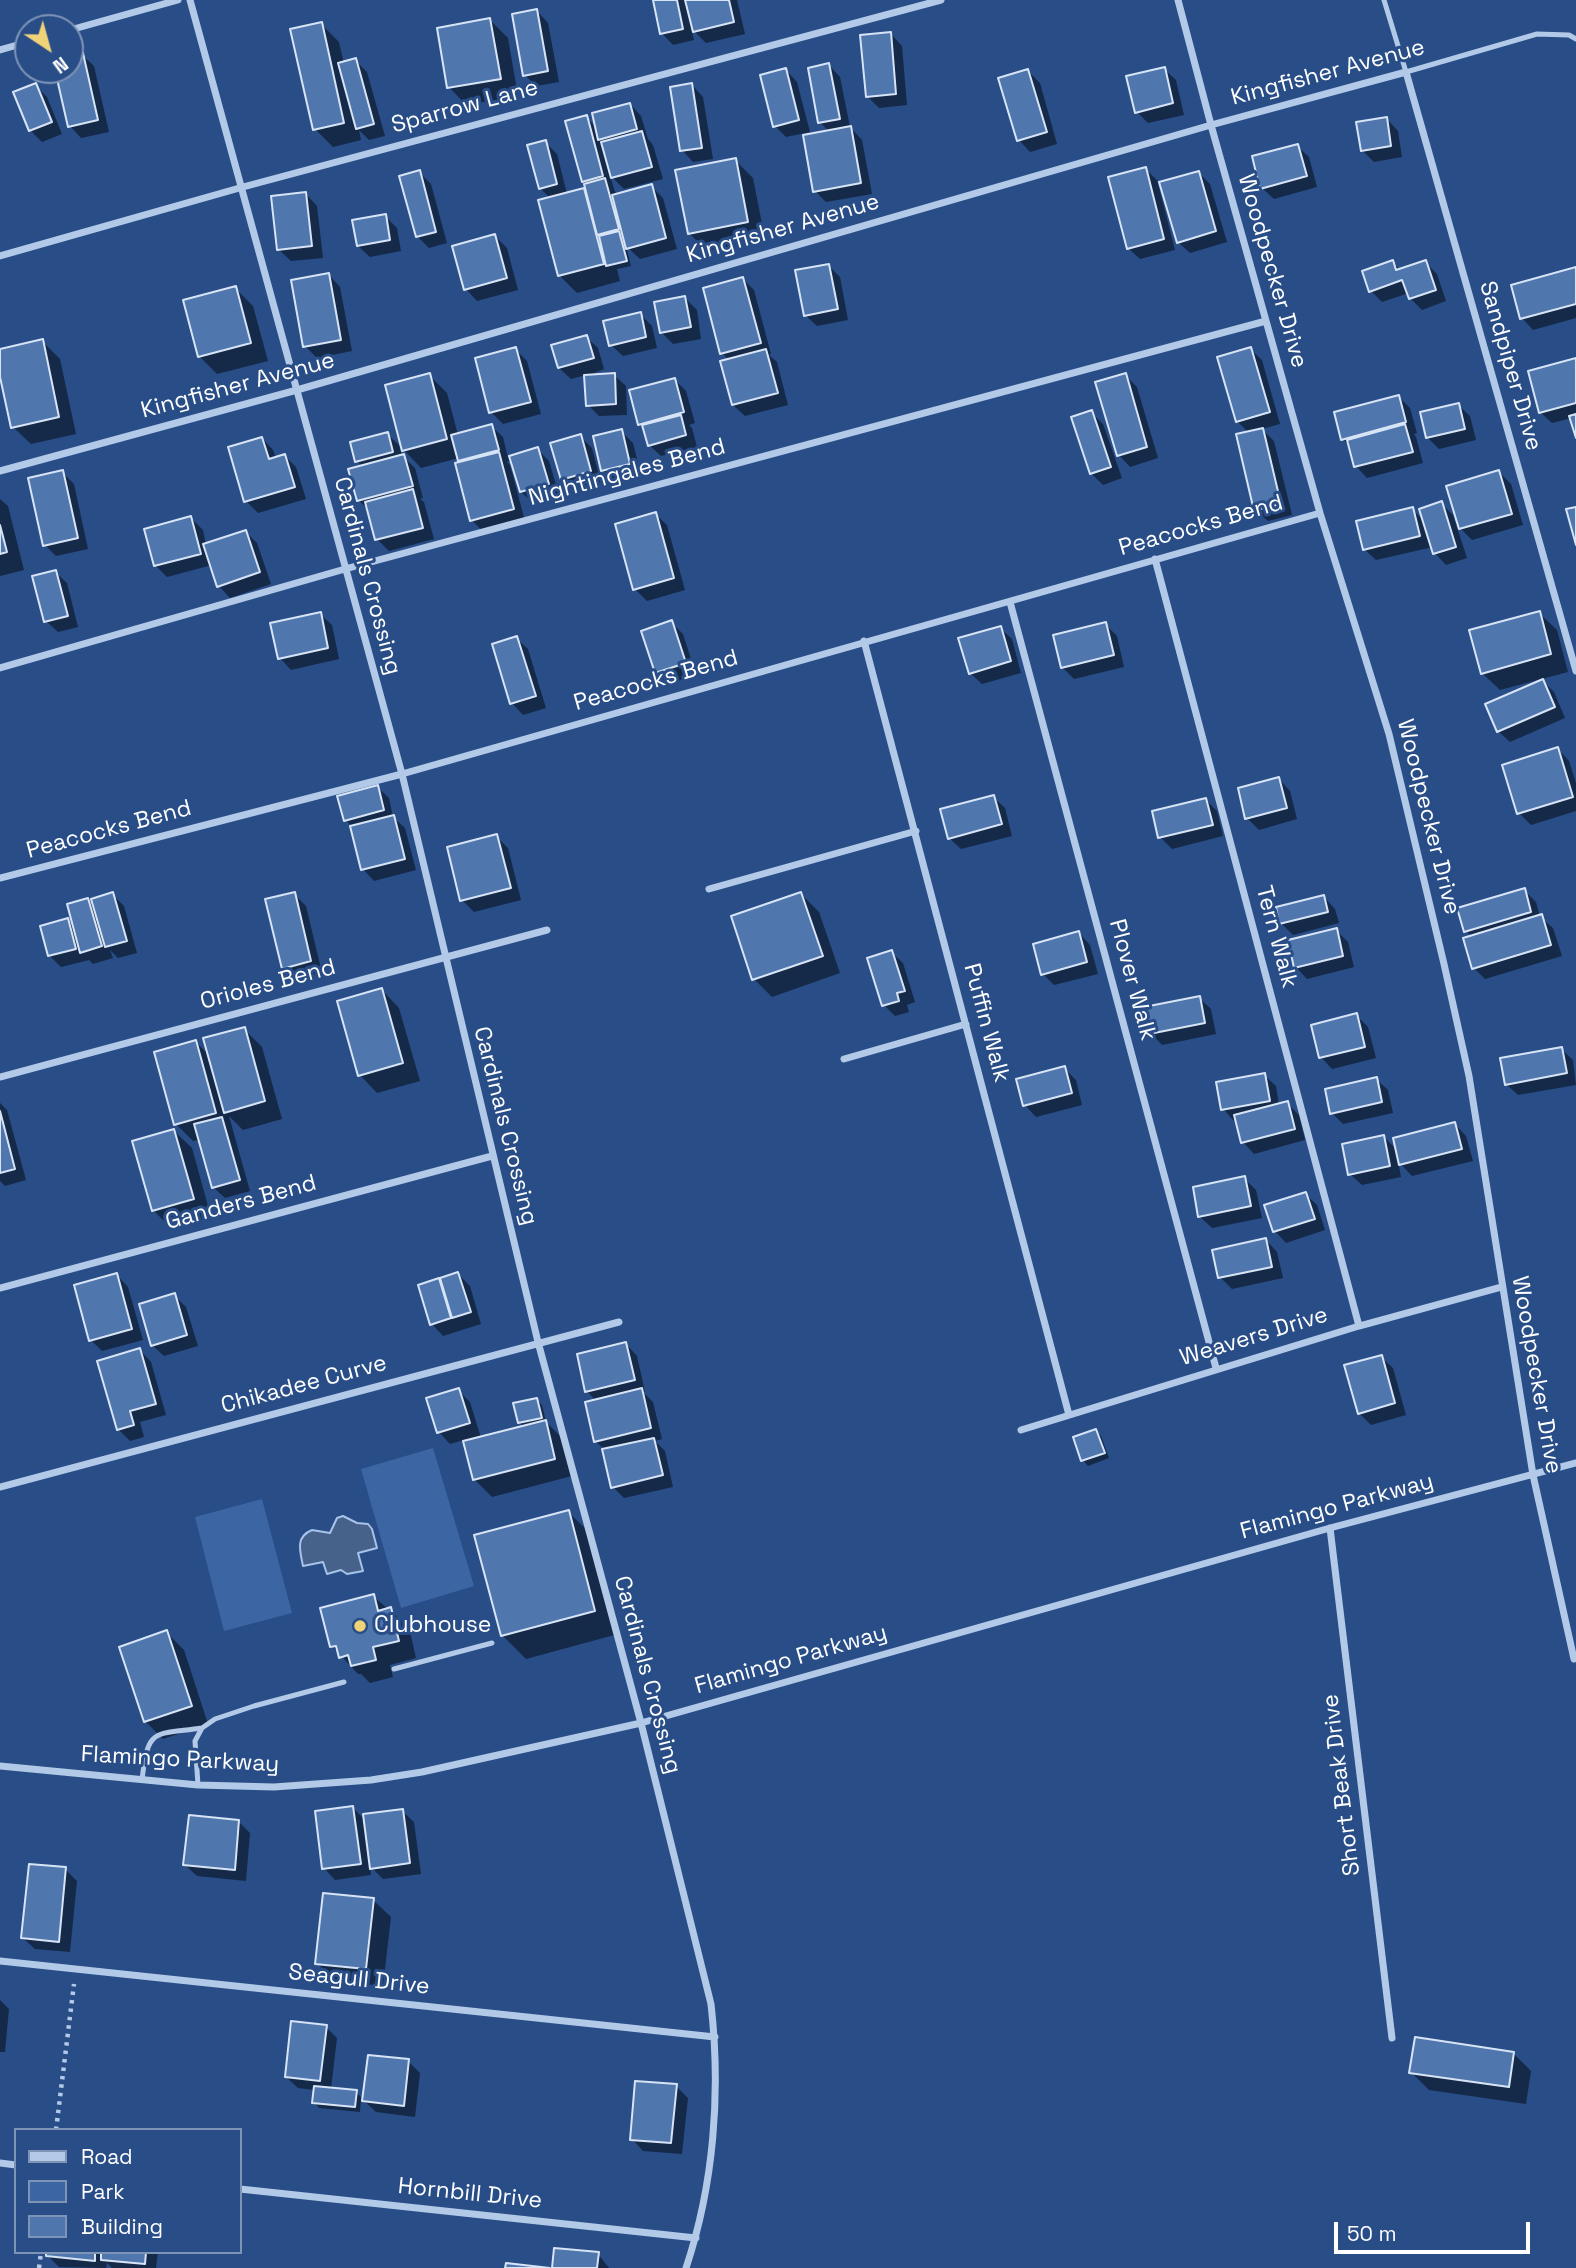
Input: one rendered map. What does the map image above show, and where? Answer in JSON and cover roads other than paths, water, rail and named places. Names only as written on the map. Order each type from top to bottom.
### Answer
[{"type":"street","points":[[84,26],[178,0]]},
{"type":"street","name":"Cardinals Crossing","points":[[190,0],[402,774],[538,1342],[641,1723],[711,2004],[715,2037],[713,2140],[708,2186],[686,2268]]},
{"type":"street","name":"Sparrow Lane","points":[[0,256],[243,187],[941,0]]},
{"type":"street","name":"Woodpecker Drive","points":[[1178,0],[1320,513],[1390,734],[1469,1076],[1533,1475],[1574,1659]]},
{"type":"street","name":"Kingfisher Avenue","points":[[0,471],[297,390],[1211,125],[1406,72]]},
{"type":"street","name":"Sandpiper Drive","points":[[1406,72],[1576,671]]},
{"type":"street","name":"Nightingales Bend","points":[[0,668],[345,569],[1266,321]]},
{"type":"street","name":"Peacocks Bend","points":[[0,878],[402,774],[1320,513]]},
{"type":"street","name":"Tern Walk","points":[[1155,559],[1359,1326]]},
{"type":"street","name":"Plover Walk","points":[[1010,602],[1216,1368]]},
{"type":"street","name":"Puffin Walk","points":[[864,641],[1069,1415]]},
{"type":"street","points":[[709,889],[916,831]]},
{"type":"street","name":"Orioles Bend","points":[[0,1077],[547,930]]},
{"type":"street","points":[[844,1059],[966,1024]]},
{"type":"street","name":"Ganders Bend","points":[[0,1288],[492,1156]]},
{"type":"street","name":"Weavers Drive","points":[[1021,1430],[1216,1368],[1501,1287]]},
{"type":"street","name":"Chikadee Curve","points":[[0,1487],[620,1322]]},
{"type":"street","name":"Flamingo Parkway","points":[[0,1766],[198,1785],[274,1787],[371,1780],[422,1772],[641,1723],[1331,1528],[1576,1462]]},
{"type":"street","name":"Short Beak Drive","points":[[1331,1528],[1392,2038]]},
{"type":"street","name":"Seagull Drive","points":[[0,1961],[715,2037]]},
{"type":"street","name":"Hornbill Drive","points":[[242,2189],[696,2238]]},
{"type":"lane","points":[[1384,0],[1406,72]]},
{"type":"lane","name":"Kingfisher Avenue","points":[[1406,72],[1537,34],[1569,35],[1576,39]]},
{"type":"lane","points":[[394,1669],[492,1643]]},
{"type":"lane","points":[[142,1780],[146,1749],[154,1738],[166,1733],[202,1728],[215,1719],[254,1706],[344,1682]]},
{"type":"lane","points":[[198,1785],[195,1741],[202,1728]]},
{"type":"place","name":"Clubhouse","points":[[360,1626]]}]
